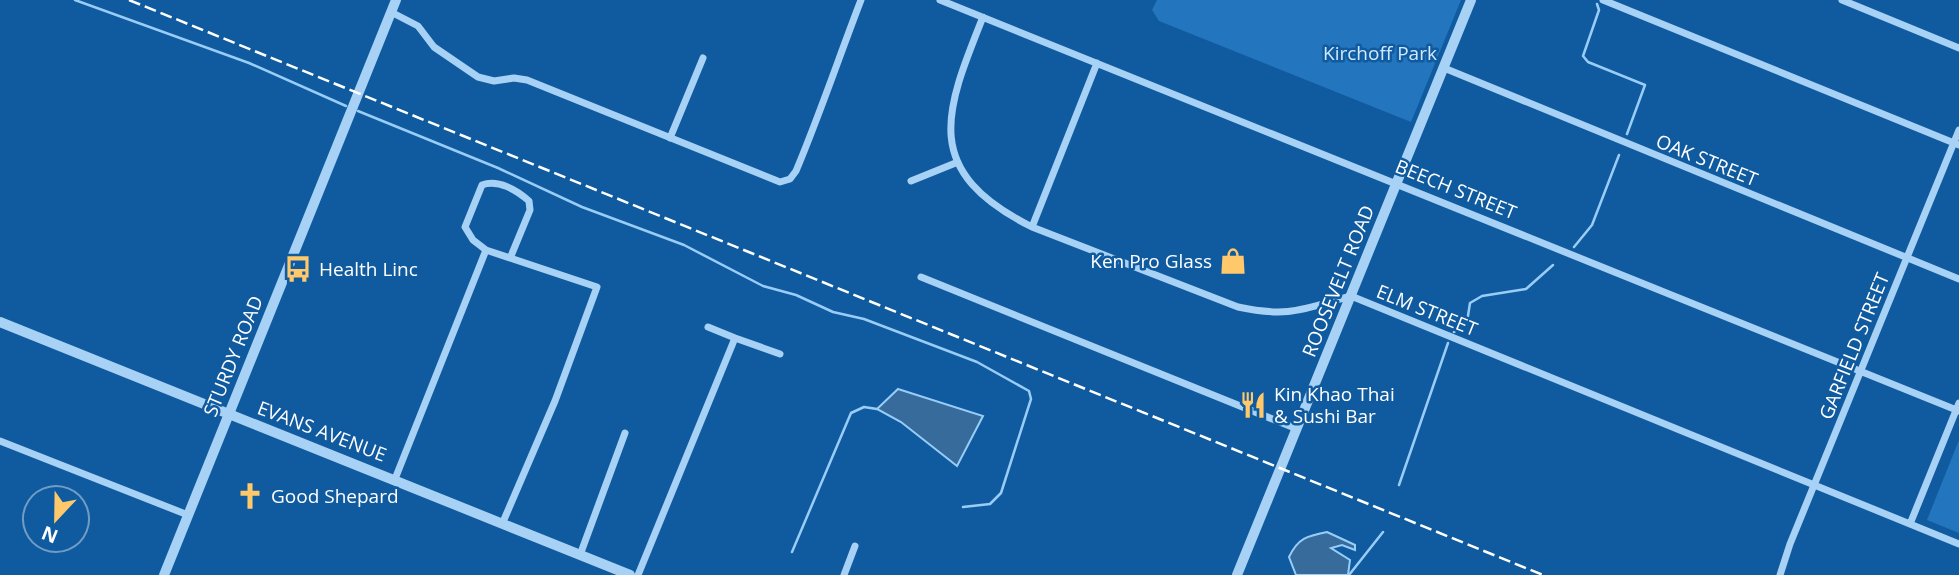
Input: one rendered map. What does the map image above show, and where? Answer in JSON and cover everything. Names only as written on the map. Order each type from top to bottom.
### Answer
[{"type":"street","name":"STURDY ROAD","points":[[164,575],[396,0]]},
{"type":"street","points":[[391,12],[412,22],[434,47],[484,79],[527,80],[776,181],[790,179],[796,171],[834,80],[839,58],[862,0]]},
{"type":"street","name":"BEECH STREET","points":[[940,0],[1397,182],[1860,372],[1958,408]]},
{"type":"street","name":"ROOSEVELT ROAD","points":[[1237,575],[1471,0]]},
{"type":"street","points":[[1603,0],[1956,144]]},
{"type":"street","points":[[1842,0],[1959,48]]},
{"type":"street","name":"ELM STREET","points":[[983,17],[956,84],[950,129],[958,162],[983,197],[1006,214],[1032,227],[1238,307],[1266,314],[1291,314],[1351,296],[1959,544]]},
{"type":"street","points":[[670,138],[703,58]]},
{"type":"street","points":[[1032,227],[1097,63]]},
{"type":"street","name":"OAK STREET","points":[[1444,68],[1959,279]]},
{"type":"street","name":"GARFIELD STREET","points":[[1780,575],[1906,258],[1956,144],[1959,130]]},
{"type":"street","points":[[911,181],[958,162]]},
{"type":"street","points":[[503,522],[555,401],[597,288],[486,250],[472,240],[465,227],[482,185],[491,182],[508,187],[529,201],[530,210],[510,256]]},
{"type":"street","points":[[396,479],[486,250]]},
{"type":"street","points":[[921,277],[1297,429]]},
{"type":"street","name":"EVANS AVENUE","points":[[0,322],[630,575]]},
{"type":"street","points":[[708,327],[780,354]]},
{"type":"street","points":[[638,575],[735,338]]},
{"type":"street","points":[[1910,524],[1958,408]]},
{"type":"street","points":[[580,555],[625,433]]},
{"type":"street","points":[[0,441],[188,515]]},
{"type":"street","points":[[844,575],[855,546]]},
{"type":"green space","name":"Kirchoff Park","points":[[1157,0],[1461,0],[1411,122],[1159,21],[1152,10]]},
{"type":"green space","points":[[1959,440],[1959,533],[1927,520]]},
{"type":"shaded area","points":[[898,389],[983,416],[957,466],[901,422],[877,409]]},
{"type":"shaded area","points":[[1327,532],[1355,545],[1355,550],[1342,545],[1331,548],[1350,560],[1348,575],[1296,575],[1289,557],[1296,546],[1309,537]]},
{"type":"waterway","points":[[75,0],[249,63],[346,106]]},
{"type":"waterway","points":[[1597,4],[1599,10],[1583,56],[1588,62],[1645,85],[1627,134]]},
{"type":"waterway","points":[[358,111],[498,168],[582,207],[684,245],[763,286],[796,295],[833,312],[864,319],[977,362],[1029,391],[1031,399],[1001,493],[990,504],[963,507]]},
{"type":"waterway","points":[[1574,247],[1592,225],[1619,155]]},
{"type":"waterway","points":[[1454,332],[1467,322],[1470,303],[1482,296],[1526,289],[1553,265]]},
{"type":"waterway","points":[[1399,485],[1448,343]]},
{"type":"waterway","points":[[792,552],[851,413],[864,407],[877,409]]},
{"type":"waterway","points":[[1349,575],[1383,532]]},
{"type":"railway","points":[[129,0],[1543,575]]},
{"type":"place","name":"Ken Pro Glass","points":[[1233,261]]},
{"type":"place","name":"Health Linc","points":[[298,269]]},
{"type":"place","name":"Kin Khao Thai & Sushi Bar","points":[[1253,405]]},
{"type":"place","name":"Good Shepard","points":[[250,496]]}]
